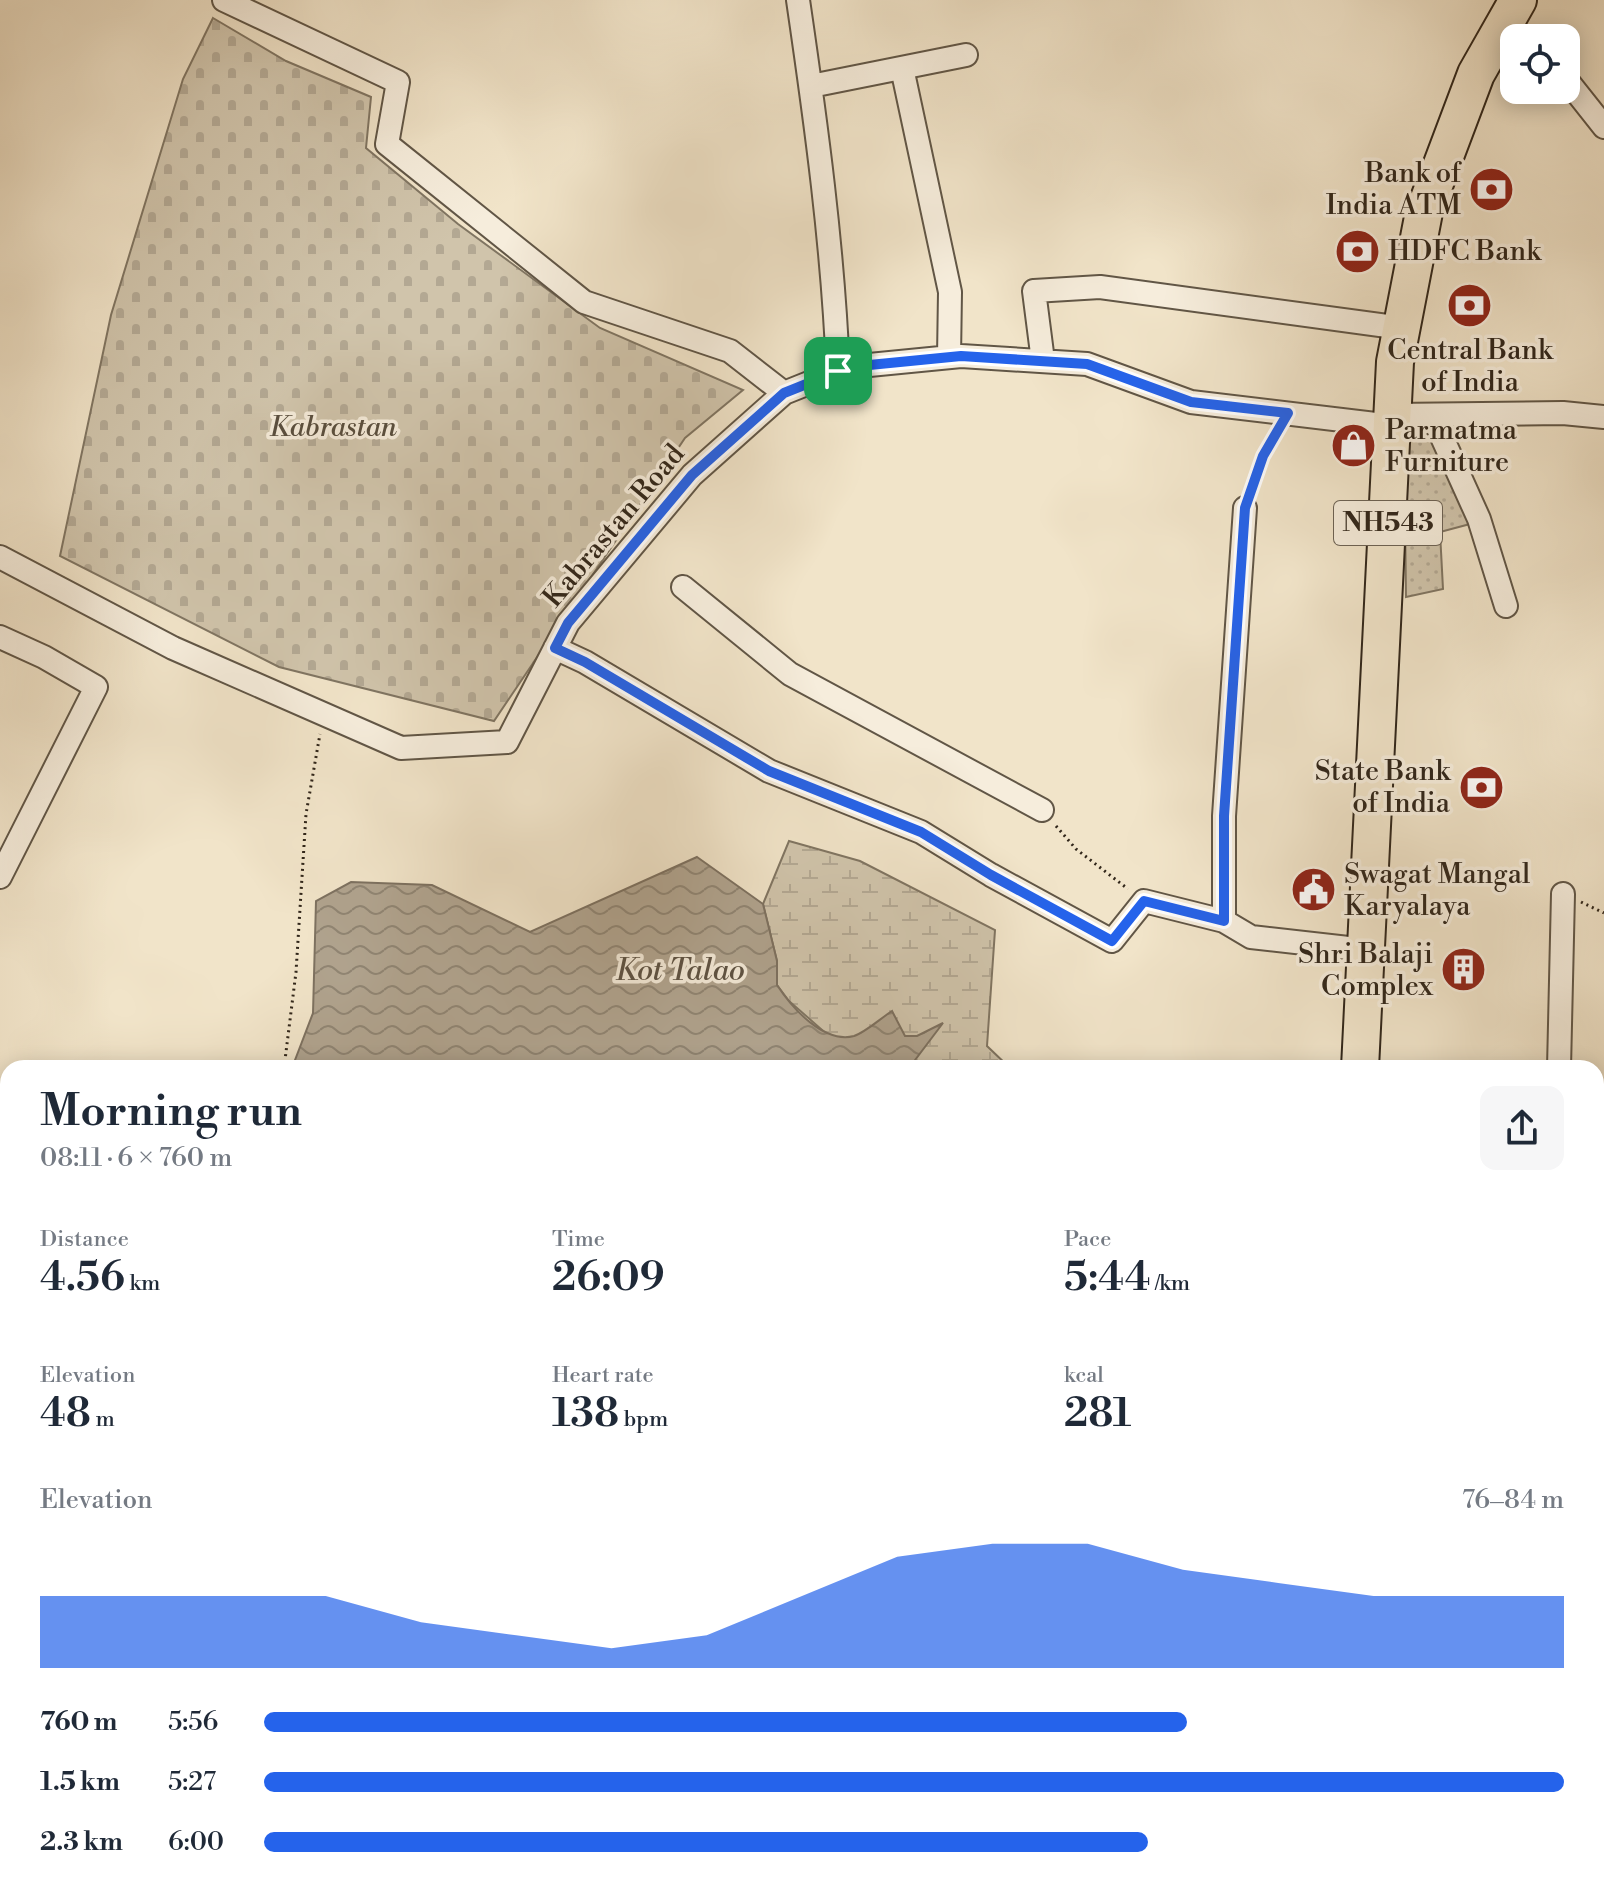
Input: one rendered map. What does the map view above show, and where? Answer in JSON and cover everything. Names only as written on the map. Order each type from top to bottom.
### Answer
[{"type":"highway","name":"NH543","points":[[1360,1060],[1395,362],[1424,212],[1476,74],[1517,19]]},
{"type":"street","points":[[224,0],[398,82],[387,144],[584,302],[730,351],[784,393]]},
{"type":"street","points":[[798,0],[824,188],[838,371]]},
{"type":"street","points":[[811,86],[966,55]]},
{"type":"street","points":[[902,68],[950,292],[949,357]]},
{"type":"street","points":[[1580,97],[1604,127]]},
{"type":"street","points":[[1043,361],[1034,291],[1100,287],[1402,328]]},
{"type":"street","name":"Kabrastan Road","points":[[323,714],[401,748],[507,742],[568,623],[692,475],[784,393],[849,367],[949,357],[1043,361],[1087,364],[1191,402],[1288,413],[1393,420],[1432,415],[1563,413],[1604,417]]},
{"type":"street","points":[[1432,415],[1479,519],[1506,606]]},
{"type":"street","points":[[1224,921],[1224,816],[1245,508]]},
{"type":"street","points":[[0,557],[173,648],[323,714]]},
{"type":"street","points":[[683,587],[790,674],[1042,810]]},
{"type":"street","points":[[0,637],[44,657],[96,687],[0,877]]},
{"type":"street","points":[[555,648],[585,662],[769,771],[921,832],[991,875],[1112,941],[1144,901],[1224,921],[1251,937],[1366,950]]},
{"type":"street","points":[[1559,1060],[1563,894]]},
{"type":"path","points":[[1245,508],[1263,456],[1288,413]]},
{"type":"path","points":[[285,1060],[296,972],[306,814],[323,714]]},
{"type":"path","points":[[1042,810],[1076,849],[1144,901]]},
{"type":"green space","name":"Kabrastan","points":[[213,18],[286,61],[371,97],[366,148],[458,224],[600,328],[743,390],[685,438],[494,721],[279,667],[60,556],[111,315],[183,79]]},
{"type":"green space","points":[[1430,423],[1470,524],[1440,532],[1443,589],[1406,597],[1404,426]]},
{"type":"green space","points":[[789,841],[860,861],[995,930],[987,1046],[1002,1060],[840,1060],[829,1036],[789,1001],[777,985],[777,961],[763,904]]},
{"type":"water","name":"Kot Talao","points":[[697,857],[763,904],[777,961],[777,985],[791,1004],[820,1029],[831,1035],[854,1036],[892,1011],[905,1036],[917,1036],[943,1023],[915,1060],[295,1060],[313,1013],[316,901],[351,882],[432,885],[530,932]]},
{"type":"place","name":"Bank of India ATM","points":[[1492,189]]},
{"type":"place","name":"HDFC Bank","points":[[1357,251]]},
{"type":"place","name":"Central Bank of India","points":[[1470,306]]},
{"type":"place","name":"Parmatma Furniture","points":[[1354,446]]},
{"type":"place","name":"State Bank of India","points":[[1481,787]]},
{"type":"place","name":"Swagat Mangal Karyalaya","points":[[1313,890]]},
{"type":"place","name":"Shri Balaji Complex","points":[[1464,970]]},
{"type":"route","points":[[961,356],[1087,364],[1191,402],[1288,413],[1263,456],[1245,508],[1224,816],[1224,921],[1144,901],[1112,941],[991,875],[921,832],[769,771],[585,662],[555,648],[568,623],[692,475],[784,393],[838,371],[849,367],[961,356]]}]
